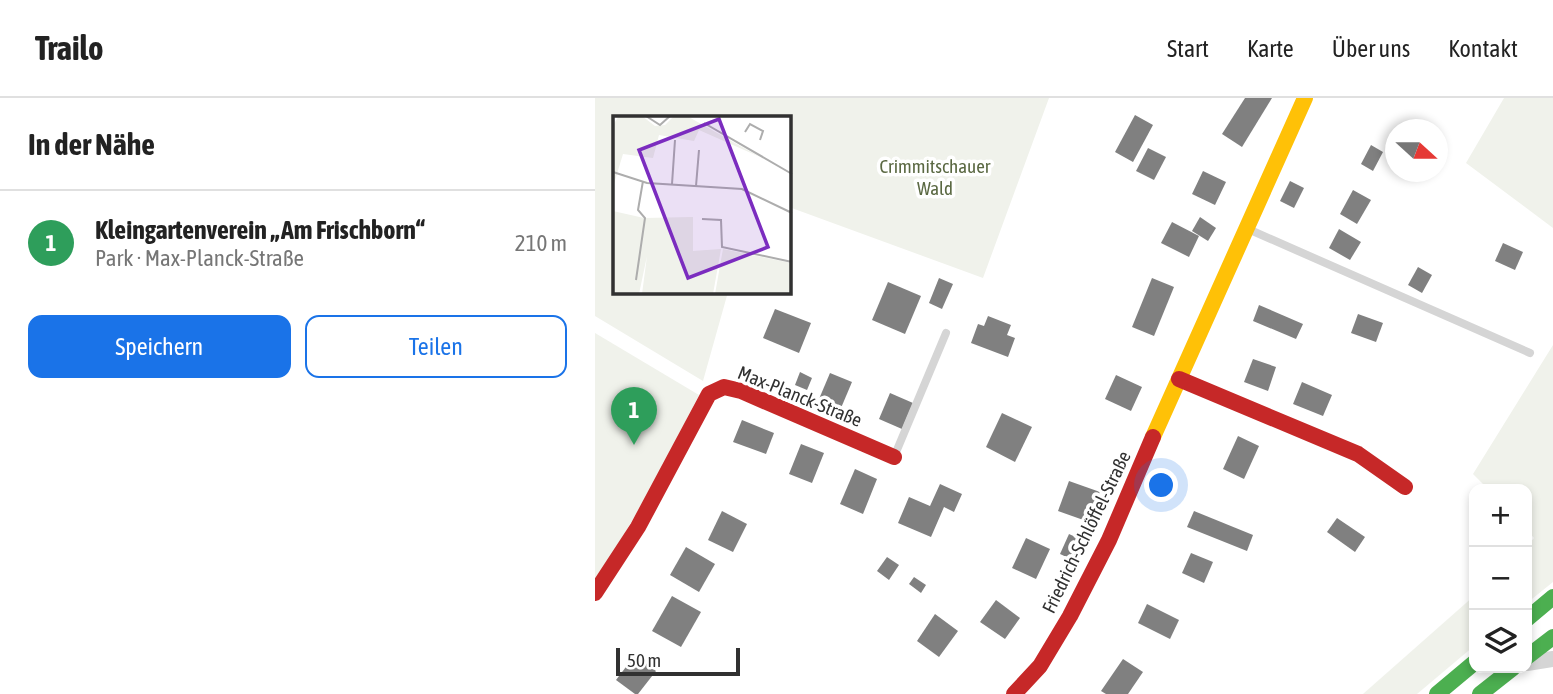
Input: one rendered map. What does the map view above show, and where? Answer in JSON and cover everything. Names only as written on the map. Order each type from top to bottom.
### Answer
[{"type":"street","name":"Friedrich-Schlöffel-Straße","points":[[1014,694],[1040,666],[1070,616],[1109,540],[1305,98]]},
{"type":"street","points":[[1179,379],[1358,454],[1405,487]]},
{"type":"street","name":"Max-Planck-Straße","points":[[595,593],[638,527],[709,394],[724,387],[741,391],[894,457]]},
{"type":"street","points":[[1532,615],[1553,597]]},
{"type":"street","points":[[1532,653],[1553,636]]},
{"type":"street","points":[[1532,662],[1553,659]]},
{"type":"street","points":[[1437,694],[1469,667]]},
{"type":"street","points":[[1480,694],[1507,673]]},
{"type":"lane","points":[[1246,228],[1530,354]]},
{"type":"lane","points":[[894,457],[946,332]]},
{"type":"green space","name":"Crimmitschauer Wald","points":[[595,98],[1049,98],[983,278],[791,208],[791,116],[613,116],[613,294],[727,294],[703,381],[595,316]]},
{"type":"green space","points":[[1504,98],[1553,98],[1553,228],[1466,163]]},
{"type":"green space","points":[[595,333],[699,395],[647,496],[595,582]]},
{"type":"green space","points":[[1553,345],[1553,582],[1532,599],[1532,484],[1483,484],[1473,474]]},
{"type":"green space","points":[[1469,600],[1469,650],[1417,694],[1363,694]]},
{"type":"building","points":[[1245,98],[1272,98],[1242,147],[1222,134]]},
{"type":"building","points":[[1135,115],[1153,125],[1133,162],[1115,152]]},
{"type":"building","points":[[1371,145],[1383,152],[1373,171],[1361,164]]},
{"type":"building","points":[[1148,148],[1166,157],[1154,180],[1136,171]]},
{"type":"building","points":[[1203,171],[1226,182],[1215,205],[1192,194]]},
{"type":"building","points":[[1290,181],[1304,188],[1294,208],[1280,201]]},
{"type":"building","points":[[1353,190],[1371,200],[1357,224],[1340,214]]},
{"type":"building","points":[[1200,217],[1216,228],[1208,241],[1192,231]]},
{"type":"building","points":[[1172,222],[1199,236],[1189,257],[1161,243]]},
{"type":"building","points":[[1339,229],[1361,242],[1350,260],[1329,248]]},
{"type":"building","points":[[1503,243],[1523,252],[1515,270],[1495,261]]},
{"type":"building","points":[[1418,267],[1432,275],[1422,293],[1408,285]]},
{"type":"building","points":[[939,278],[953,284],[942,309],[929,303]]},
{"type":"building","points":[[1152,278],[1174,287],[1154,336],[1132,327]]},
{"type":"building","points":[[888,282],[921,296],[905,334],[872,320]]},
{"type":"building","points":[[1259,305],[1303,324],[1296,339],[1253,321]]},
{"type":"building","points":[[775,309],[811,323],[799,353],[763,338]]},
{"type":"building","points":[[1358,314],[1383,323],[1376,342],[1351,333]]},
{"type":"building","points":[[988,316],[1011,325],[1007,335],[1015,338],[1008,357],[971,343],[978,324],[984,326]]},
{"type":"building","points":[[1253,359],[1276,367],[1268,391],[1244,382]]},
{"type":"building","points":[[800,372],[812,378],[807,390],[795,385]]},
{"type":"building","points":[[830,373],[852,382],[841,408],[819,399]]},
{"type":"building","points":[[1116,375],[1142,387],[1131,411],[1105,399]]},
{"type":"building","points":[[1302,382],[1332,395],[1323,416],[1293,404]]},
{"type":"building","points":[[890,393],[913,403],[902,429],[879,419]]},
{"type":"building","points":[[1002,413],[1032,427],[1015,462],[986,447]]},
{"type":"building","points":[[742,420],[774,433],[766,454],[733,442]]},
{"type":"building","points":[[1238,436],[1259,446],[1244,479],[1223,469]]},
{"type":"building","points":[[801,444],[824,453],[812,483],[789,474]]},
{"type":"building","points":[[855,469],[877,479],[863,514],[840,504]]},
{"type":"building","points":[[1069,481],[1100,492],[1089,522],[1058,511]]},
{"type":"building","points":[[940,484],[962,494],[954,512],[944,507],[931,537],[898,523],[909,497],[930,506]]},
{"type":"building","points":[[722,511],[747,524],[733,552],[708,540]]},
{"type":"building","points":[[1194,511],[1253,535],[1247,551],[1187,527]]},
{"type":"building","points":[[1337,518],[1365,537],[1355,552],[1327,532]]},
{"type":"building","points":[[1069,534],[1082,540],[1073,560],[1060,554]]},
{"type":"building","points":[[1026,538],[1050,549],[1036,579],[1012,568]]},
{"type":"building","points":[[686,547],[715,564],[699,592],[670,575]]},
{"type":"building","points":[[1191,553],[1213,562],[1204,583],[1182,573]]},
{"type":"building","points":[[887,557],[899,565],[889,580],[877,571]]},
{"type":"building","points":[[914,577],[926,585],[921,593],[909,584]]},
{"type":"building","points":[[672,596],[701,612],[681,647],[652,631]]},
{"type":"building","points":[[996,600],[1020,618],[1005,639],[980,622]]},
{"type":"building","points":[[1147,604],[1179,620],[1170,639],[1138,623]]},
{"type":"building","points":[[935,614],[958,631],[939,657],[917,641]]},
{"type":"building","points":[[635,655],[656,671],[638,694],[616,680]]},
{"type":"building","points":[[1123,659],[1143,672],[1128,694],[1106,694],[1101,691]]},
{"type":"traffic: fast","points":[[1532,615],[1553,597]]},
{"type":"traffic: fast","points":[[1532,653],[1553,637]]},
{"type":"traffic: fast","points":[[1437,694],[1469,667]]},
{"type":"traffic: fast","points":[[1480,694],[1507,673]]},
{"type":"traffic: slow","points":[[1153,437],[1305,98]]},
{"type":"traffic: jam","points":[[1179,379],[1358,454],[1405,487]]},
{"type":"traffic: jam","points":[[595,593],[638,527],[709,394],[724,387],[741,391],[894,457]]},
{"type":"traffic: jam","points":[[1014,694],[1040,666],[1070,616],[1109,540],[1153,437]]},
{"type":"place","name":"Kleingartenverein „Am Frischborn“","points":[[634,445]]}]
